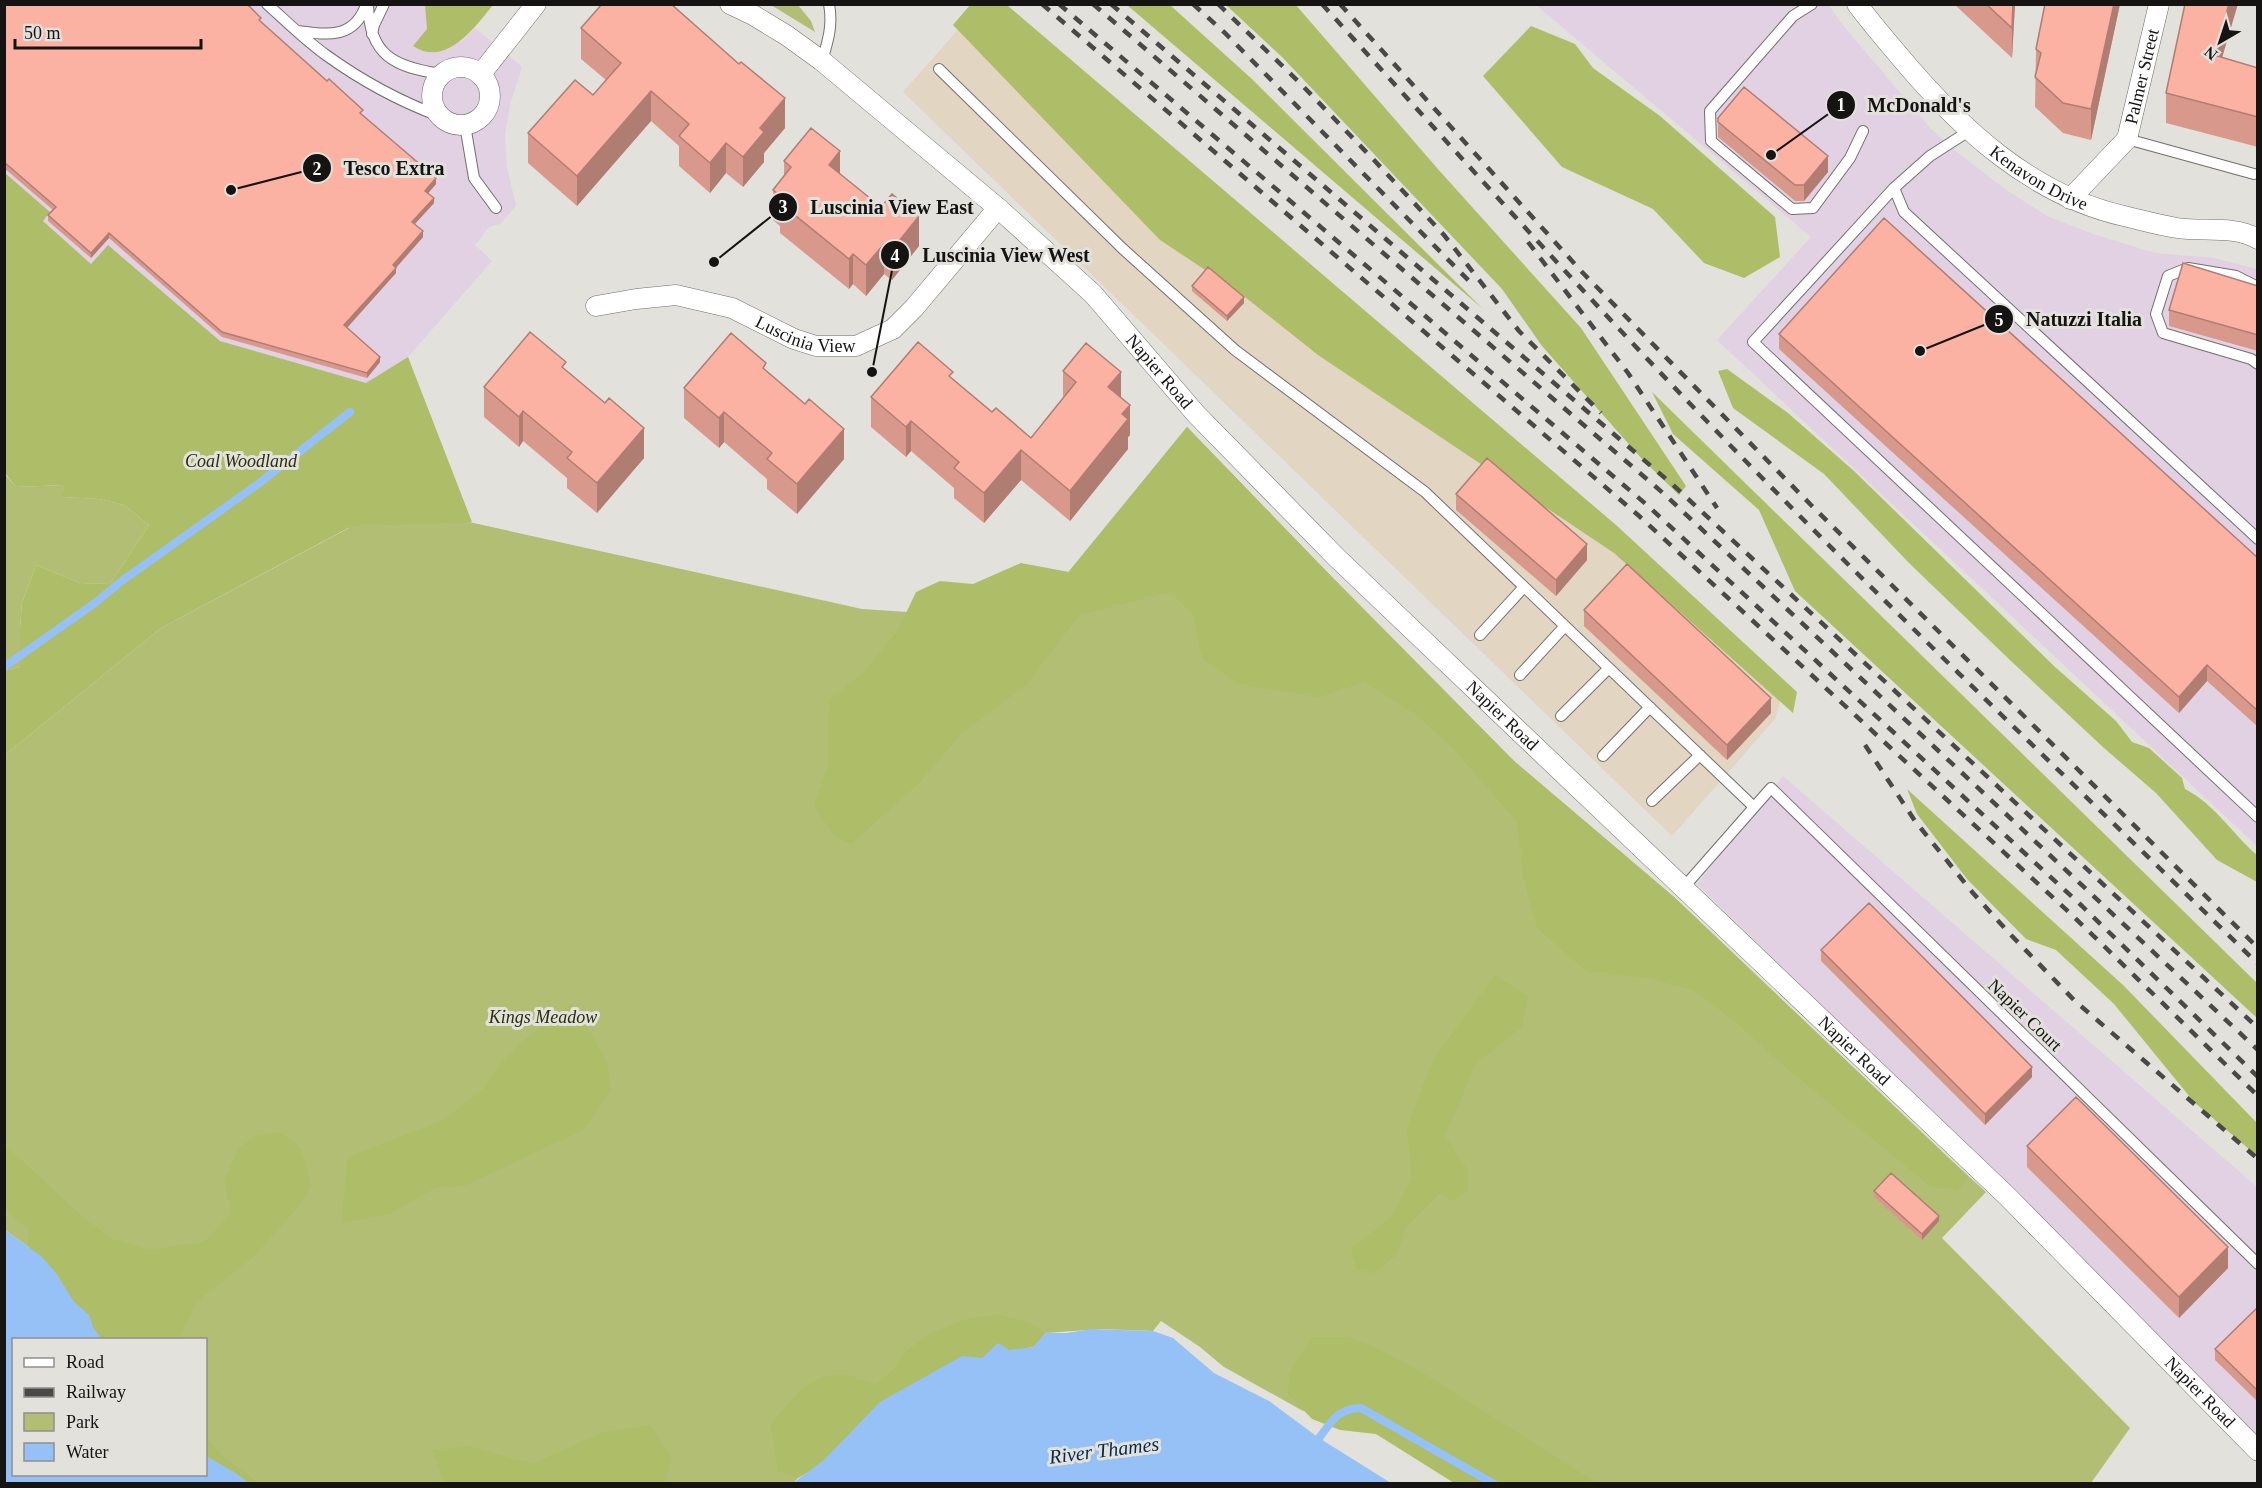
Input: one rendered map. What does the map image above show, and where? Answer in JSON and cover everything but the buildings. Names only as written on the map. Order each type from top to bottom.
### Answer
[{"type":"street","points":[[480,75],[536,4]]},
{"type":"street","name":"Napier Road","points":[[730,4],[786,35],[822,61],[998,208],[1093,294],[1196,414],[1336,557],[2008,1197],[2258,1451]]},
{"type":"street","name":"Kenavon Drive","points":[[1857,4],[1908,66],[1969,131],[2010,164],[2070,199],[2108,212],[2178,228],[2254,232]]},
{"type":"street","name":"Palmer Street","points":[[2070,199],[2127,139],[2158,4]]},
{"type":"street","points":[[457,67],[480,75],[489,88],[489,105],[480,118],[465,125],[447,122],[439,116],[432,99],[432,90],[441,74],[457,67]]},
{"type":"street","name":"Luscinia View","points":[[596,306],[636,298],[675,295],[732,308],[794,339],[816,346],[856,346],[892,329],[914,308],[998,208]]},
{"type":"lane","points":[[267,4],[324,54],[406,104],[439,116]]},
{"type":"lane","points":[[298,31],[323,34],[342,31],[354,25],[367,4]]},
{"type":"lane","points":[[367,4],[368,26],[378,47],[396,63],[441,74]]},
{"type":"lane","points":[[372,36],[374,25],[384,4]]},
{"type":"lane","points":[[822,61],[832,18],[828,4]]},
{"type":"lane","points":[[1812,4],[1793,16],[1710,111],[1711,141],[1792,209],[1813,208],[1850,158],[1863,131]]},
{"type":"lane","points":[[939,69],[1123,249],[1235,350],[1425,492],[1754,807],[1684,887]]},
{"type":"lane","points":[[465,125],[474,178],[496,208]]},
{"type":"lane","points":[[1969,131],[1930,156],[1894,188],[1753,342],[2258,817]]},
{"type":"lane","points":[[2127,139],[2254,174]]},
{"type":"lane","points":[[1894,188],[1904,212],[2258,539]]},
{"type":"lane","points":[[2258,287],[2236,276],[2188,268],[2168,276],[2156,314],[2163,333],[2251,359],[2258,364]]},
{"type":"lane","points":[[1480,634],[1524,586]]},
{"type":"lane","points":[[1520,675],[1565,626]]},
{"type":"lane","points":[[1561,716],[1609,668]]},
{"type":"lane","points":[[1603,756],[1650,707]]},
{"type":"lane","points":[[1652,801],[1700,755]]},
{"type":"lane","name":"Napier Court","points":[[1754,807],[1771,788],[2258,1264]]},
{"type":"shaded area","points":[[5,5],[425,5],[427,29],[461,42],[475,28],[522,67],[510,105],[505,135],[507,167],[516,206],[500,224],[489,227],[475,245],[492,261],[408,357],[366,383],[220,341],[108,245],[91,264],[43,221],[50,212],[5,173]]},
{"type":"shaded area","points":[[1536,5],[1829,5],[1841,23],[1931,129],[2005,189],[2047,216],[2093,234],[2155,253],[2214,258],[2257,269],[2257,846],[1717,340],[1811,237]]},
{"type":"shaded area","points":[[964,23],[1621,546],[1781,699],[1775,719],[1672,836],[903,92]]},
{"type":"shaded area","points":[[1783,776],[2257,1187],[2257,1439],[1983,1161],[1697,884]]},
{"type":"green space","points":[[425,4],[493,5],[478,24],[459,42],[437,52],[425,51],[413,46],[427,29]]},
{"type":"green space","points":[[1295,4],[1437,168],[1581,328],[1686,486],[1679,495],[1642,459],[1542,346],[1502,289],[1282,57],[1226,5]]},
{"type":"green space","points":[[771,5],[798,5],[811,21],[815,32]]},
{"type":"green space","points":[[970,5],[1007,5],[1616,525],[1797,692],[1793,713],[1614,553],[1318,355],[1240,293],[1160,240],[953,25]]},
{"type":"green space","points":[[1127,5],[1170,5],[1253,80],[1483,309]]},
{"type":"green space","points":[[1531,26],[1575,44],[1593,68],[1660,116],[1775,217],[1780,257],[1744,278],[1704,263],[1653,209],[1562,167],[1483,76]]},
{"type":"green space","name":"Coal Woodland","points":[[5,173],[50,212],[43,221],[91,264],[108,245],[220,341],[366,383],[408,357],[472,522],[352,526],[161,628],[5,755],[5,671],[20,667],[22,603],[36,565],[80,583],[110,584],[149,525],[124,505],[99,499],[62,497],[64,485],[16,487],[5,473]]},
{"type":"green space","points":[[1727,369],[1788,413],[1854,471],[2054,666],[2116,721],[2132,742],[2149,748],[2182,778],[2185,789],[2215,811],[2257,855],[2257,882],[2217,860],[2156,793],[2104,748],[1910,564],[1824,474],[1733,408],[1718,371]]},
{"type":"green space","points":[[1652,392],[2257,983],[2257,1018],[1795,591],[1759,510],[1673,434]]},
{"type":"green space","name":"Kings Meadow","points":[[1187,427],[1514,761],[1674,897],[1986,1192],[1942,1238],[2130,1428],[2091,1483],[1529,1483],[1351,1379],[1303,1411],[1224,1367],[1200,1347],[1161,1321],[1153,1331],[1102,1329],[1045,1333],[1040,1341],[798,1478],[793,1483],[249,1483],[207,1457],[207,1338],[101,1338],[41,1256],[5,1230],[5,755],[161,628],[349,528],[321,466],[469,522],[862,609],[1029,620]]},
{"type":"green space","points":[[1187,427],[1514,761],[1674,897],[1969,1177],[1957,1191],[1931,1187],[1777,1060],[1736,1022],[1693,990],[1649,978],[1587,972],[1537,928],[1524,881],[1517,822],[1453,748],[1414,713],[1364,682],[1319,697],[1238,684],[1202,658],[1193,614],[1170,592],[1079,615],[1026,685],[962,733],[919,783],[851,844],[835,836],[814,806],[828,766],[829,700],[864,672],[897,632],[916,592],[940,581],[973,584],[1021,563],[1069,572]]},
{"type":"green space","points":[[4,473],[16,487],[64,485],[63,497],[99,499],[124,505],[149,525],[110,584],[80,583],[36,565],[22,603],[20,667],[5,671]]},
{"type":"green space","points":[[1907,789],[2123,985],[2257,1123],[2257,1156],[2194,1102],[2114,1004],[2056,950],[2026,939],[1967,879],[1917,814]]},
{"type":"green space","points":[[1495,975],[1528,996],[1522,1027],[1476,1063],[1445,1136],[1468,1171],[1468,1191],[1451,1201],[1440,1193],[1406,1227],[1396,1255],[1374,1273],[1357,1270],[1351,1249],[1391,1217],[1412,1179],[1407,1128],[1432,1062]]},
{"type":"green space","points":[[572,1004],[607,1064],[611,1090],[583,1130],[466,1185],[435,1188],[390,1214],[341,1223],[348,1157],[444,1120],[483,1089],[502,1061],[546,1021]]},
{"type":"green space","points":[[280,1133],[297,1143],[306,1162],[311,1186],[300,1205],[252,1258],[195,1303],[180,1338],[90,1338],[29,1256],[28,1229],[5,1209],[4,1144],[85,1219],[113,1239],[149,1250],[204,1242],[232,1213],[224,1181],[239,1148],[257,1135]]},
{"type":"green space","points":[[997,1315],[1030,1323],[1045,1333],[1034,1347],[1009,1350],[1002,1345],[982,1358],[962,1356],[871,1410],[846,1440],[824,1460],[798,1478],[778,1471],[771,1425],[793,1398],[811,1383],[832,1375],[844,1375],[876,1384],[894,1369],[906,1351],[933,1332],[967,1319]]},
{"type":"green space","points":[[1312,1337],[1348,1337],[1377,1348],[1428,1376],[1597,1483],[1454,1483],[1376,1434],[1340,1430],[1312,1419],[1288,1394],[1290,1372]]},
{"type":"green space","points":[[650,1425],[672,1458],[665,1483],[444,1483],[433,1450],[468,1446],[533,1464],[601,1433]]},
{"type":"green space","points":[[207,1437],[220,1454],[259,1483],[227,1483],[207,1467]]},
{"type":"water","points":[[5,1230],[41,1256],[56,1273],[74,1302],[89,1315],[93,1327],[101,1338],[12,1338],[12,1476],[207,1476],[207,1457],[249,1483],[5,1483]]},
{"type":"water","name":"River Thames","points":[[1092,1329],[1153,1331],[1173,1338],[1214,1373],[1269,1401],[1319,1438],[1391,1483],[793,1483],[824,1460],[880,1402],[962,1356],[982,1358],[998,1343],[1009,1350],[1034,1347],[1045,1333],[1067,1333]]},
{"type":"waterway","points":[[4,667],[258,484],[350,412]]},
{"type":"waterway","points":[[1319,1438],[1341,1413],[1361,1408],[1494,1484]]},
{"type":"railway","points":[[1042,4],[1638,515],[2073,916],[2258,1096]]},
{"type":"railway","points":[[1059,4],[1647,505],[2082,906],[2258,1077]]},
{"type":"railway","points":[[1093,4],[1663,493],[2258,1050]]},
{"type":"railway","points":[[1111,4],[1672,484],[2258,1028]]},
{"type":"railway","points":[[1193,4],[1225,33],[1474,286]]},
{"type":"railway","points":[[1218,4],[1299,82],[1373,159],[1444,235],[1519,331],[1601,413]]},
{"type":"railway","points":[[1322,4],[1508,209],[1697,411],[1905,621],[2258,964]]},
{"type":"railway","points":[[1340,4],[1582,272],[1811,505],[2258,948]]},
{"type":"railway","points":[[1528,242],[1628,373],[1717,508]]},
{"type":"railway","points":[[1865,745],[1915,821],[1973,893],[2010,934],[2075,1001],[2258,1159]]},
{"type":"place","name":"McDonald's","points":[[1771,155]]},
{"type":"place","name":"Tesco Extra","points":[[231,190]]},
{"type":"place","name":"Luscinia View East","points":[[714,262]]},
{"type":"place","name":"Natuzzi Italia","points":[[1920,351]]},
{"type":"place","name":"Luscinia View West","points":[[872,372]]}]
